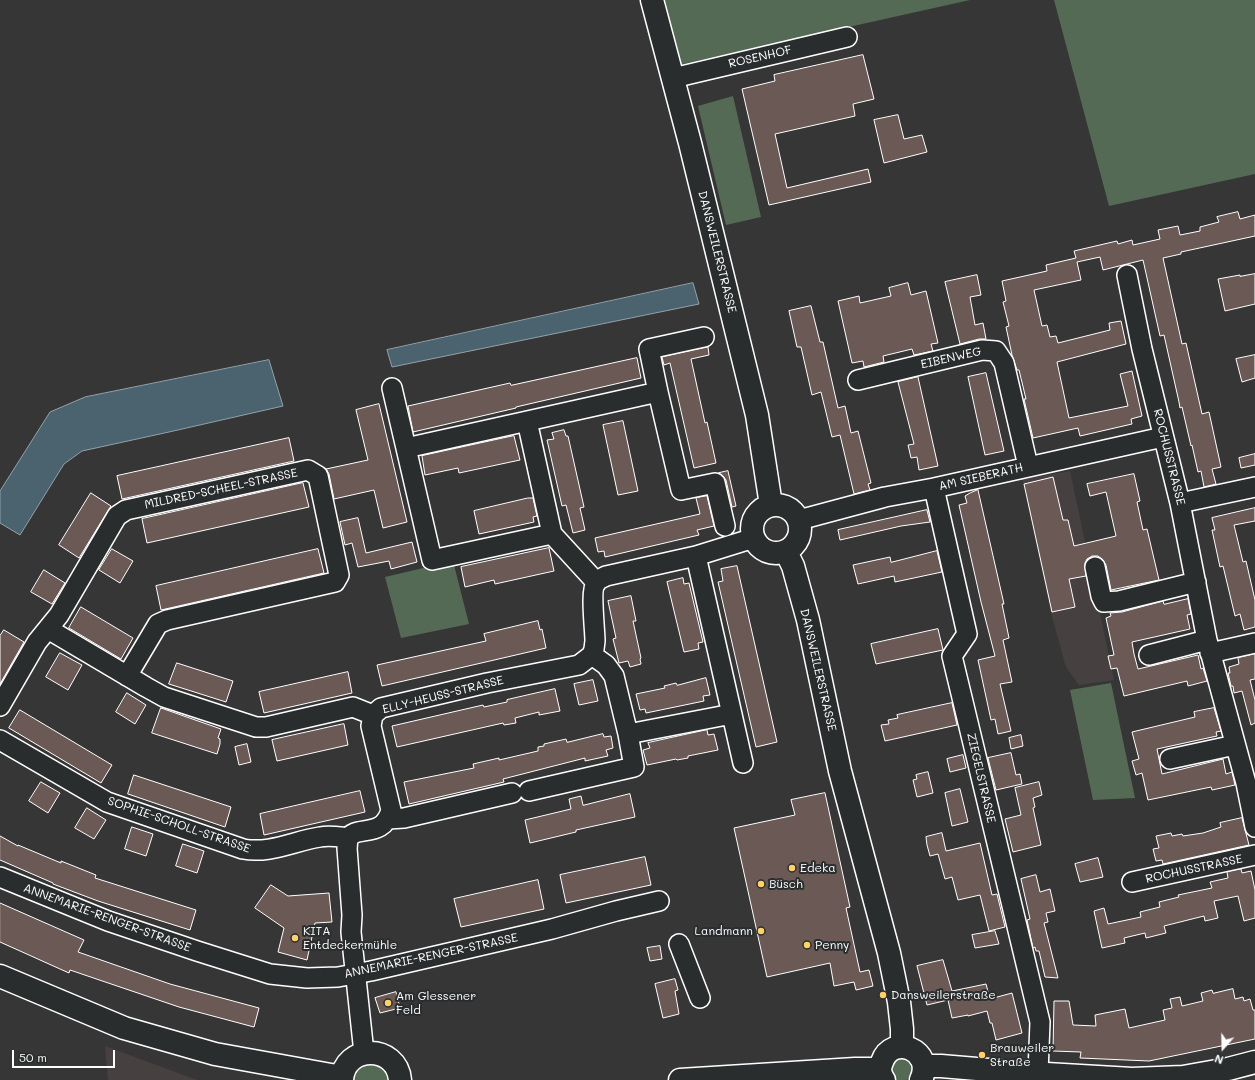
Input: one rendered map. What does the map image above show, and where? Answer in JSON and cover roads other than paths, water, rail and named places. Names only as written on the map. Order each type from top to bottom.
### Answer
[{"type":"main road","name":"DANSWEILERSTRASSE","points":[[652,0],[673,78],[757,415],[771,505]]},
{"type":"main road","points":[[771,505],[785,506],[791,510],[799,520],[801,528],[800,535],[797,542],[786,552],[771,553],[764,550],[758,545],[752,532],[755,518],[759,512],[771,505]]},
{"type":"main road","name":"DANSWEILERSTRASSE","points":[[786,552],[793,566],[808,620],[840,771],[889,953],[899,997],[902,1047]]},
{"type":"main road","points":[[0,976],[124,1028],[215,1054],[342,1079],[348,1065],[358,1056],[364,1053],[376,1053],[386,1057],[394,1064],[400,1080]]},
{"type":"main road","points":[[680,1080],[855,1069],[882,1075],[881,1063],[884,1056],[895,1048],[902,1047],[914,1050],[919,1054],[923,1073],[941,1066],[1012,1076],[1038,1073],[1132,1079],[1157,1079],[1230,1074],[1255,1062]]},
{"type":"street","name":"ROSENHOF","points":[[673,78],[848,37]]},
{"type":"street","name":"ROCHUSSTRASSE","points":[[1127,275],[1142,349],[1180,503],[1208,646],[1235,745],[1250,782],[1255,827]]},
{"type":"street","points":[[704,337],[649,349],[681,490],[715,483],[725,526]]},
{"type":"street","name":"EIBENWEG","points":[[858,380],[982,350],[996,350],[1004,363],[1028,466]]},
{"type":"street","points":[[392,388],[432,560],[552,534]]},
{"type":"street","points":[[406,448],[658,392]]},
{"type":"street","points":[[527,421],[552,534],[596,582]]},
{"type":"street","name":"AM SIEBERATH","points":[[799,520],[885,497],[934,488],[1163,437]]},
{"type":"street","name":"MILDRED-SCHEEL-STRASSE","points":[[48,630],[59,615],[117,516],[126,510],[308,470],[318,476],[339,575],[335,582],[167,620],[158,624],[127,676]]},
{"type":"street","points":[[1180,503],[1255,487]]},
{"type":"street","name":"ZIEGELSTRASSE","points":[[934,488],[967,634],[952,656],[1040,1022],[1038,1073]]},
{"type":"street","points":[[364,1053],[351,932],[352,915],[347,848],[348,838],[353,834],[380,827],[388,819],[404,818],[634,767],[628,734],[614,676],[606,665],[592,655],[595,642],[592,591],[596,582],[606,576],[696,556],[754,538]]},
{"type":"street","points":[[696,556],[743,763]]},
{"type":"street","points":[[1095,567],[1104,602],[1119,600],[1196,582]]},
{"type":"street","points":[[0,706],[37,642],[48,630],[164,697],[256,727],[266,727],[353,707],[373,715]]},
{"type":"street","points":[[1149,655],[1208,646],[1255,643]]},
{"type":"street","name":"ELLY-HEUSS-STRASSE","points":[[388,819],[390,810],[371,726],[373,715],[380,708],[487,682],[579,665],[592,655]]},
{"type":"street","points":[[628,734],[732,714]]},
{"type":"street","name":"SOPHIE-SCHOLL-STRASSE","points":[[0,740],[107,802],[243,849],[263,851],[320,836],[348,838]]},
{"type":"street","points":[[1170,759],[1235,745]]},
{"type":"street","name":"ROCHUSSTRASSE","points":[[1132,882],[1255,855]]},
{"type":"street","name":"ANNEMARIE-RENGER-STRASSE","points":[[0,877],[108,921],[197,951],[270,974],[307,978],[355,975],[552,929],[616,911],[659,901]]},
{"type":"street","points":[[679,944],[700,998]]},
{"type":"water","points":[[693,283],[699,304],[392,367],[387,350]]},
{"type":"water","points":[[269,360],[283,406],[82,451],[64,464],[20,535],[0,523],[0,491],[50,412],[85,397]]},
{"type":"place","name":"Edeka","points":[[792,868]]},
{"type":"place","name":"Büsch","points":[[761,884]]},
{"type":"place","name":"Landmann","points":[[761,931]]},
{"type":"place","name":"KITA Entdeckermühle","points":[[295,938]]},
{"type":"place","name":"Penny","points":[[807,945]]},
{"type":"place","name":"Dansweilerstraße","points":[[883,995]]},
{"type":"place","name":"Am Glessener Feld","points":[[388,1003]]},
{"type":"place","name":"Brauweiler Straße","points":[[982,1055]]}]
